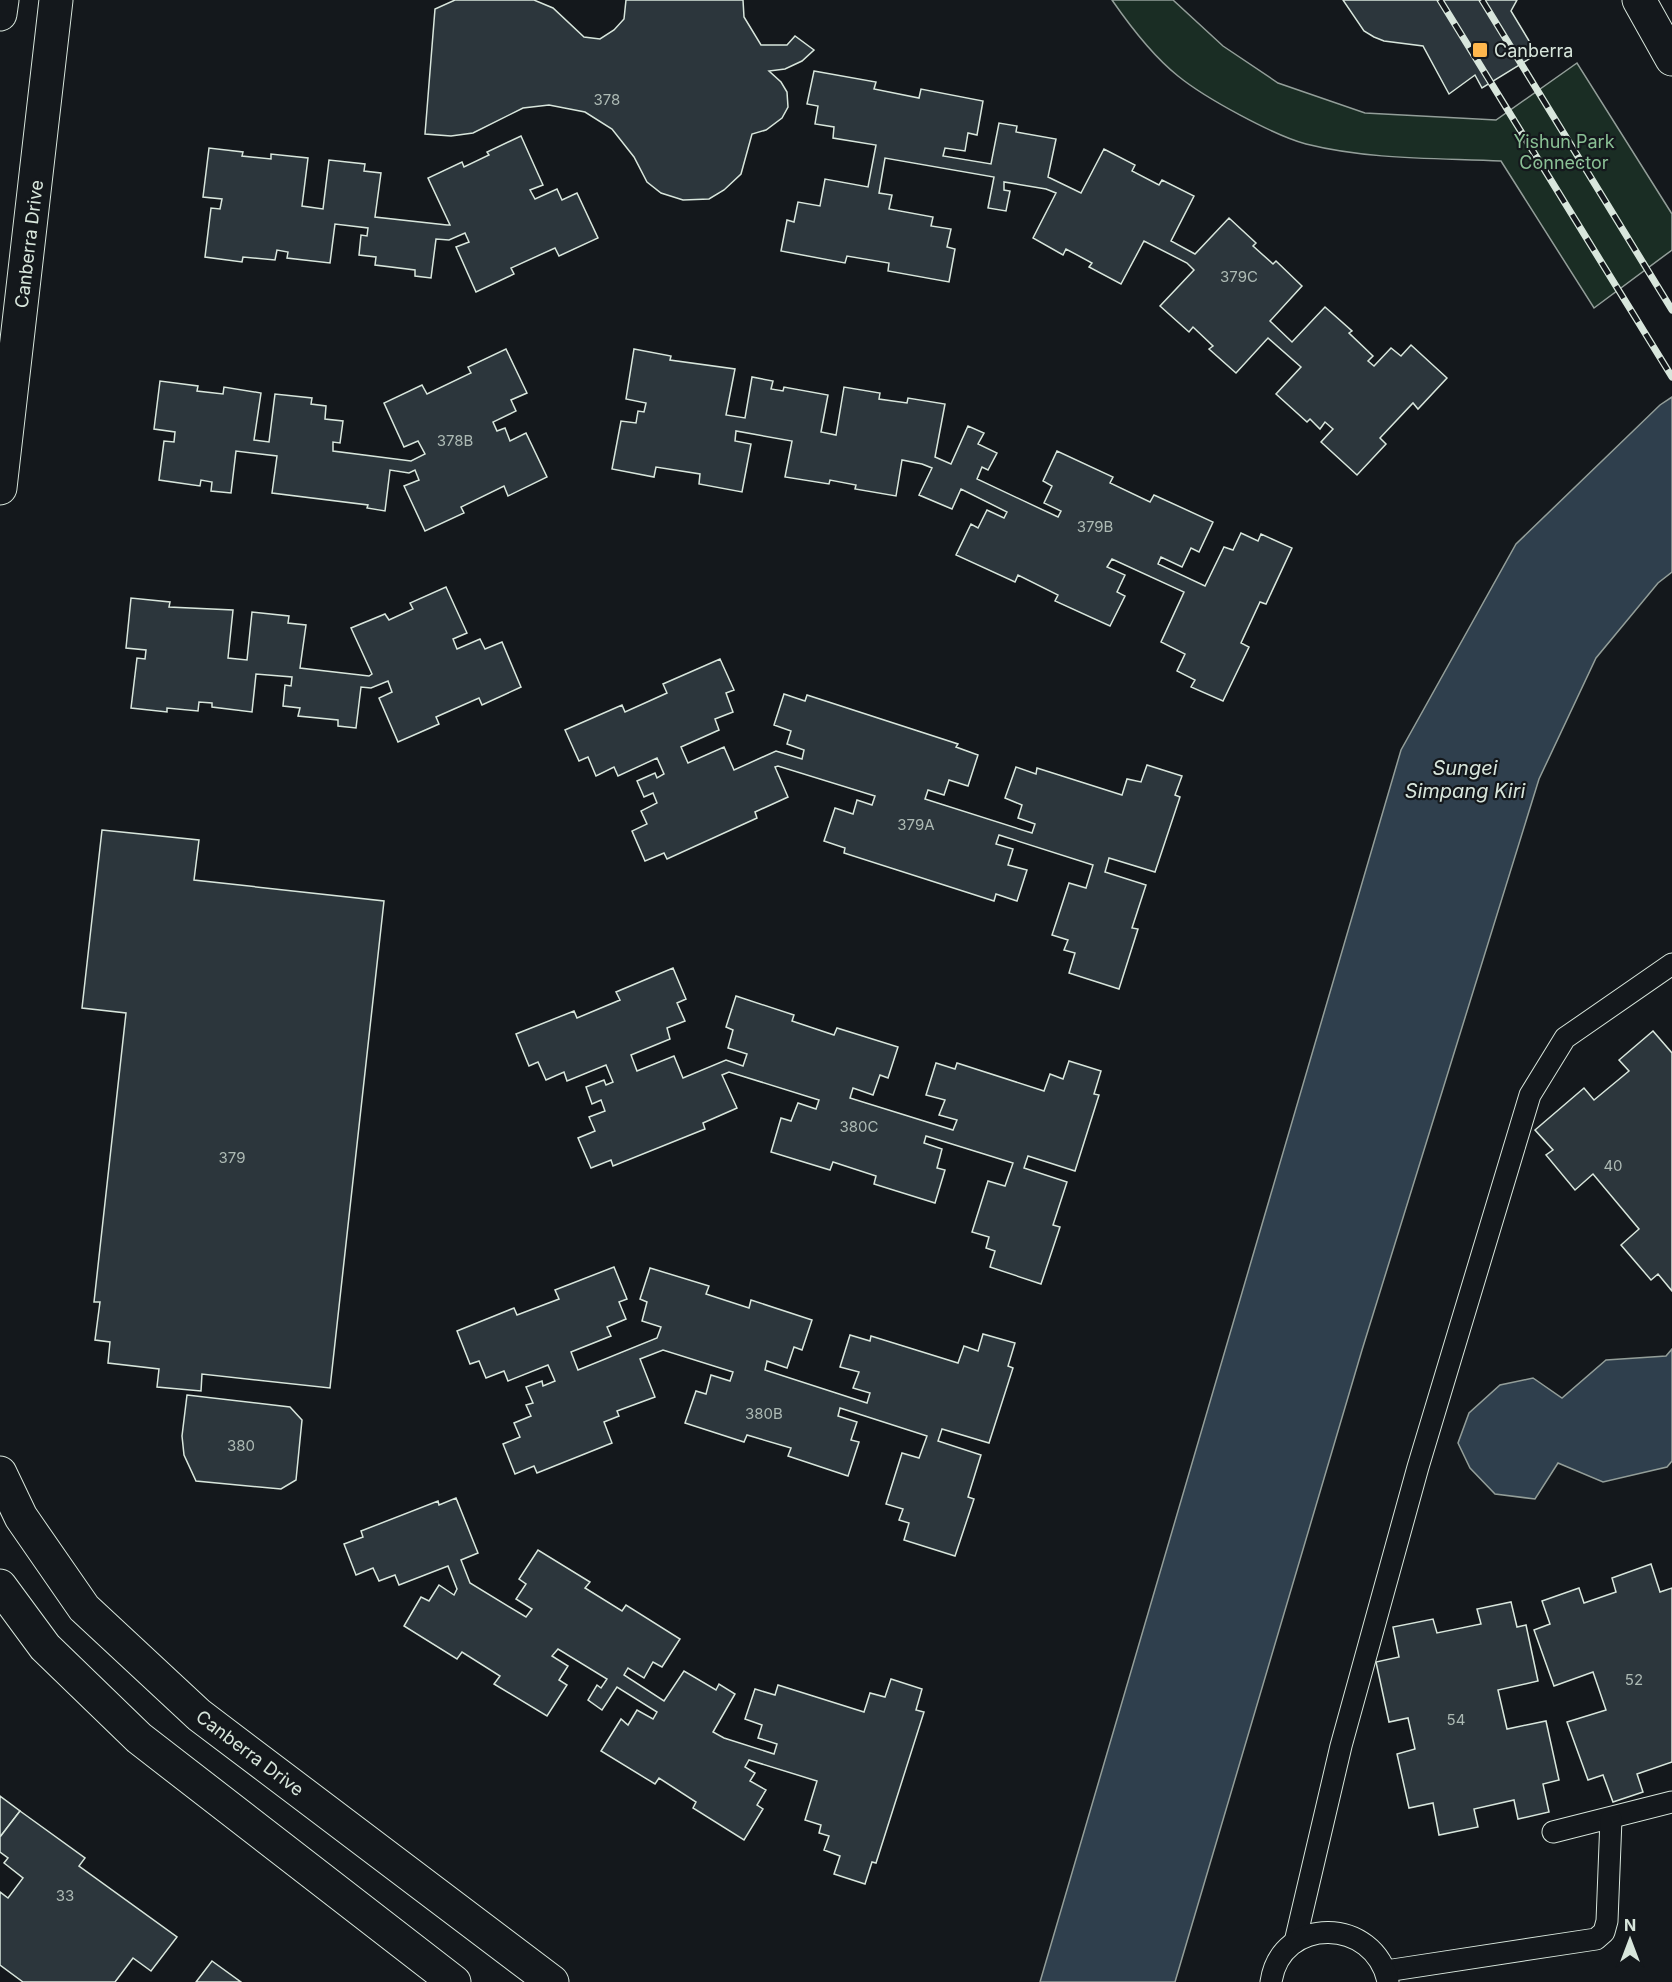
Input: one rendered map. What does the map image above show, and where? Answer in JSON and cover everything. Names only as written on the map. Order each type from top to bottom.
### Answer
[{"type":"street","points":[[0,14],[2,0]]},
{"type":"street","name":"Canberra Drive","points":[[0,488],[56,0]]},
{"type":"street","points":[[1639,0],[1672,59]]},
{"type":"street","name":"Canberra Drive","points":[[0,1473],[21,1517],[84,1608],[199,1715],[552,1982]]},
{"type":"street","points":[[0,1586],[45,1647],[139,1738],[454,1982]]},
{"type":"lane","points":[[1295,1942],[1341,1746],[1418,1467],[1530,1095],[1565,1038],[1672,964]]},
{"type":"lane","points":[[1553,1832],[1672,1802]]},
{"type":"lane","points":[[1271,1982],[1272,1973],[1282,1955],[1295,1942],[1314,1933],[1331,1932],[1349,1935],[1364,1943],[1377,1955],[1387,1976],[1596,1939],[1604,1932],[1607,1921],[1611,1819]]},
{"type":"green space","name":"Yishun Park Connector","points":[[1112,0],[1173,0],[1223,46],[1278,83],[1365,113],[1496,120],[1577,63],[1672,214],[1672,250],[1594,308],[1501,161],[1354,153],[1306,144],[1276,133],[1222,105],[1178,76],[1142,40]]},
{"type":"water","name":"Sungei Simpang Kiri","points":[[1672,397],[1672,572],[1658,583],[1596,658],[1539,779],[1362,1350],[1175,1982],[1040,1982],[1401,750],[1516,544],[1660,405]]},
{"type":"water","points":[[1672,1349],[1672,1461],[1667,1467],[1603,1482],[1558,1463],[1535,1499],[1495,1494],[1470,1468],[1458,1443],[1469,1413],[1500,1385],[1533,1378],[1562,1398],[1606,1360],[1666,1356]]},
{"type":"building","points":[[455,0],[534,0],[553,8],[584,37],[600,39],[614,30],[624,19],[626,0],[743,0],[744,17],[761,45],[787,45],[795,36],[814,50],[802,61],[785,69],[769,71],[781,82],[787,92],[788,107],[782,118],[766,130],[752,134],[741,174],[724,190],[709,199],[683,200],[661,193],[647,182],[634,157],[612,129],[585,112],[549,105],[523,108],[473,133],[451,136],[425,134],[435,9]]},
{"type":"building","name":"Canberra","points":[[1343,0],[1517,0],[1511,11],[1537,54],[1482,88],[1475,75],[1449,94],[1423,46],[1384,41],[1374,37],[1364,31]]},
{"type":"building","points":[[814,71],[876,82],[874,89],[919,98],[921,89],[983,101],[977,135],[968,133],[965,151],[945,148],[943,156],[991,164],[999,123],[1017,126],[1016,132],[1056,139],[1048,177],[1081,193],[1104,149],[1135,165],[1132,171],[1159,185],[1162,180],[1194,196],[1171,241],[1195,254],[1229,218],[1256,243],[1253,246],[1273,264],[1276,261],[1302,286],[1270,321],[1292,342],[1325,307],[1352,331],[1349,333],[1373,356],[1368,361],[1374,366],[1391,348],[1401,356],[1411,345],[1447,378],[1418,409],[1413,403],[1380,438],[1386,444],[1357,475],[1321,442],[1333,429],[1325,422],[1320,429],[1310,419],[1307,422],[1276,394],[1301,367],[1268,338],[1236,373],[1209,349],[1213,346],[1193,327],[1189,332],[1160,306],[1194,270],[1187,263],[1144,241],[1121,284],[1089,267],[1092,263],[1066,249],[1063,255],[1033,238],[1056,193],[1046,189],[1004,182],[1004,190],[1010,191],[1006,211],[988,208],[994,177],[885,158],[879,193],[892,195],[889,209],[933,217],[931,226],[951,229],[947,247],[955,249],[949,282],[888,271],[889,263],[847,256],[845,263],[781,251],[787,220],[794,222],[798,202],[820,206],[825,179],[868,187],[876,145],[833,138],[834,127],[815,124],[818,106],[807,104]]},
{"type":"building","points":[[521,136],[543,185],[530,190],[535,199],[557,189],[562,200],[577,193],[598,238],[559,256],[555,248],[511,268],[514,274],[476,292],[456,247],[469,242],[465,233],[449,240],[436,239],[431,278],[415,276],[415,270],[375,265],[376,257],[359,255],[361,235],[367,236],[368,228],[335,224],[330,263],[287,258],[288,252],[277,250],[275,260],[243,257],[242,262],[205,257],[211,208],[220,209],[222,199],[203,197],[209,148],[243,152],[242,156],[271,159],[271,154],[308,158],[302,206],[323,209],[329,160],[365,164],[364,171],[381,173],[375,217],[450,225],[428,178],[462,162],[464,167],[489,155],[487,152]]},
{"type":"building","points":[[506,349],[527,393],[511,400],[516,411],[493,422],[497,431],[505,428],[510,441],[526,433],[547,477],[508,496],[504,486],[461,507],[464,513],[425,531],[404,486],[419,480],[415,470],[409,473],[390,470],[385,511],[367,508],[368,505],[272,493],[277,456],[236,451],[231,493],[211,491],[212,482],[201,480],[200,486],[159,480],[164,441],[174,442],[175,432],[154,429],[160,381],[198,386],[197,391],[223,394],[224,387],[261,393],[254,440],[269,442],[275,394],[312,398],[311,404],[326,406],[325,419],[343,421],[340,443],[333,442],[333,451],[411,461],[425,454],[418,441],[404,447],[384,403],[422,385],[427,394],[471,373],[468,367]]},
{"type":"building","points":[[634,349],[671,356],[670,360],[735,369],[726,415],[745,418],[752,377],[773,381],[771,389],[783,391],[784,387],[828,395],[821,432],[836,435],[844,387],[880,393],[879,399],[907,403],[908,398],[945,404],[935,457],[951,464],[968,426],[984,433],[978,444],[997,453],[988,470],[982,467],[977,479],[1058,517],[1061,511],[1044,503],[1052,486],[1043,481],[1057,451],[1113,477],[1110,483],[1150,502],[1154,495],[1213,522],[1199,552],[1191,548],[1182,567],[1161,557],[1158,564],[1205,586],[1224,547],[1233,550],[1241,533],[1258,541],[1261,534],[1292,548],[1266,604],[1260,602],[1241,643],[1249,647],[1223,701],[1191,687],[1195,680],[1177,671],[1185,654],[1161,642],[1184,592],[1112,559],[1107,567],[1125,575],[1117,592],[1125,596],[1110,626],[1055,601],[1058,595],[1018,575],[1015,582],[956,555],[971,524],[978,528],[987,510],[1004,518],[1007,512],[961,489],[952,509],[919,495],[932,468],[922,464],[902,460],[896,496],[855,489],[856,485],[830,480],[829,484],[785,477],[792,441],[736,431],[735,441],[751,444],[742,492],[699,484],[700,474],[656,467],[654,477],[612,469],[621,421],[636,423],[638,411],[644,412],[646,403],[626,399]]},
{"type":"building","points":[[446,587],[467,633],[453,639],[457,649],[480,639],[485,649],[502,642],[521,687],[482,705],[479,698],[436,717],[439,724],[398,742],[379,698],[392,692],[388,681],[371,688],[361,687],[356,728],[338,726],[338,720],[298,716],[300,708],[283,706],[285,685],[291,686],[292,677],[256,674],[252,712],[212,707],[212,703],[199,702],[198,711],[167,708],[167,712],[131,708],[137,658],[145,659],[146,650],[126,648],[131,598],[170,602],[169,607],[233,610],[228,658],[247,660],[252,612],[289,616],[288,623],[306,625],[300,668],[369,676],[372,674],[351,628],[385,614],[389,620],[413,609],[410,603]]},
{"type":"building","points":[[720,659],[734,690],[726,693],[733,712],[715,719],[719,730],[681,747],[688,763],[724,747],[734,770],[776,751],[802,759],[804,750],[787,744],[791,731],[774,725],[784,694],[805,701],[807,695],[958,744],[956,747],[978,755],[968,786],[949,780],[944,795],[928,790],[925,799],[1032,833],[1035,824],[1018,818],[1022,805],[1005,798],[1016,767],[1036,774],[1037,768],[1122,795],[1127,779],[1141,782],[1147,765],[1182,776],[1175,795],[1180,797],[1155,872],[1109,858],[1105,872],[1146,885],[1132,928],[1138,929],[1119,989],[1069,973],[1075,953],[1064,950],[1068,940],[1052,935],[1069,883],[1086,888],[1093,865],[999,835],[996,844],[1013,849],[1008,865],[1027,870],[1017,901],[996,894],[994,901],[844,853],[845,848],[824,841],[835,808],[853,814],[857,800],[872,805],[875,796],[778,766],[775,767],[788,797],[755,812],[757,818],[667,859],[664,853],[645,861],[632,831],[647,824],[641,811],[657,803],[653,793],[644,797],[637,781],[655,773],[657,778],[664,774],[657,758],[618,776],[614,767],[596,776],[588,757],[579,761],[565,730],[622,705],[625,712],[667,693],[663,684]]},
{"type":"building","points":[[102,830],[199,840],[194,880],[384,901],[330,1388],[202,1374],[201,1391],[157,1387],[159,1369],[108,1363],[110,1342],[95,1340],[100,1302],[94,1302],[126,1013],[82,1008]]},
{"type":"building","points":[[673,968],[686,999],[677,1003],[685,1021],[667,1028],[670,1039],[631,1055],[637,1071],[674,1056],[683,1078],[726,1060],[743,1066],[747,1054],[728,1048],[733,1030],[726,1027],[736,996],[794,1015],[792,1021],[834,1035],[837,1028],[898,1047],[888,1078],[880,1075],[873,1095],[853,1088],[850,1098],[953,1130],[957,1120],[939,1115],[945,1100],[926,1095],[936,1063],[955,1069],[957,1063],[1044,1091],[1050,1074],[1063,1079],[1069,1061],[1101,1071],[1094,1094],[1099,1095],[1075,1171],[1028,1156],[1024,1168],[1067,1182],[1053,1225],[1060,1227],[1041,1284],[990,1267],[995,1251],[986,1248],[989,1237],[972,1232],[988,1181],[1005,1186],[1013,1163],[926,1136],[924,1143],[942,1149],[937,1168],[945,1170],[935,1203],[874,1184],[876,1176],[833,1162],[830,1170],[771,1152],[781,1118],[791,1121],[798,1103],[816,1109],[819,1100],[729,1072],[722,1075],[737,1108],[703,1123],[705,1129],[613,1166],[611,1160],[591,1168],[578,1138],[595,1131],[589,1117],[605,1111],[601,1100],[592,1104],[586,1087],[604,1080],[606,1085],[613,1082],[606,1065],[567,1081],[564,1072],[546,1080],[538,1062],[529,1066],[516,1034],[574,1011],[577,1018],[620,1000],[616,992]]},
{"type":"building","points":[[1653,1031],[1672,1053],[1672,1291],[1658,1274],[1651,1280],[1621,1245],[1639,1229],[1593,1174],[1575,1190],[1546,1155],[1553,1150],[1535,1130],[1584,1088],[1594,1100],[1629,1071],[1619,1060]]},
{"type":"building","points":[[614,1267],[627,1299],[619,1302],[626,1319],[607,1327],[611,1336],[571,1352],[578,1370],[657,1338],[661,1327],[642,1321],[647,1302],[640,1299],[650,1268],[709,1286],[706,1294],[749,1308],[751,1300],[812,1320],[802,1350],[794,1347],[787,1368],[767,1361],[765,1370],[867,1403],[870,1393],[853,1388],[859,1372],[840,1367],[850,1335],[870,1341],[871,1336],[958,1363],[964,1346],[978,1351],[983,1334],[1015,1343],[1008,1366],[1013,1368],[989,1443],[942,1429],[938,1441],[981,1455],[968,1497],[974,1499],[955,1556],[904,1540],[909,1523],[899,1520],[903,1509],[886,1504],[902,1453],[919,1458],[927,1436],[840,1408],[838,1416],[857,1422],[851,1440],[859,1442],[848,1476],[788,1456],[791,1448],[747,1435],[744,1442],[685,1423],[696,1391],[706,1394],[711,1375],[730,1381],[733,1372],[663,1350],[640,1359],[655,1397],[617,1411],[619,1416],[604,1422],[612,1443],[537,1473],[534,1466],[515,1474],[503,1444],[520,1437],[514,1423],[531,1416],[526,1405],[533,1403],[526,1387],[542,1381],[543,1386],[555,1381],[548,1365],[508,1381],[504,1371],[486,1378],[479,1361],[470,1364],[457,1331],[514,1308],[517,1315],[559,1299],[555,1290]]},
{"type":"building","points":[[187,1395],[290,1407],[302,1420],[296,1480],[281,1489],[196,1481],[184,1455],[182,1436]]},
{"type":"building","points":[[456,1498],[478,1553],[461,1560],[470,1583],[526,1617],[532,1609],[516,1599],[526,1584],[519,1579],[538,1550],[590,1582],[585,1588],[622,1611],[626,1605],[680,1639],[662,1667],[653,1662],[644,1678],[628,1668],[624,1675],[664,1701],[684,1671],[716,1690],[719,1684],[735,1694],[713,1732],[724,1738],[774,1754],[777,1744],[758,1738],[762,1725],[745,1719],[755,1689],[775,1695],[778,1685],[864,1712],[870,1693],[885,1697],[891,1679],[922,1689],[916,1710],[924,1712],[876,1863],[872,1862],[865,1884],[834,1874],[840,1856],[824,1850],[829,1836],[819,1833],[821,1825],[805,1820],[817,1781],[749,1760],[745,1767],[755,1773],[750,1781],[766,1790],[757,1805],[763,1809],[744,1840],[693,1808],[696,1802],[659,1778],[655,1784],[601,1751],[621,1719],[628,1725],[637,1710],[653,1719],[657,1712],[617,1687],[602,1710],[588,1700],[597,1685],[601,1688],[607,1679],[558,1649],[552,1656],[568,1666],[559,1680],[567,1685],[547,1716],[494,1684],[500,1676],[462,1652],[457,1659],[404,1626],[421,1597],[429,1601],[439,1585],[454,1595],[457,1589],[448,1566],[399,1585],[395,1575],[379,1581],[373,1568],[356,1575],[344,1544],[363,1537],[361,1531],[438,1501],[439,1505]]},
{"type":"building","points":[[1651,1564],[1660,1592],[1672,1588],[1672,1762],[1637,1774],[1643,1792],[1613,1802],[1603,1775],[1588,1780],[1567,1722],[1606,1710],[1593,1672],[1554,1686],[1534,1630],[1550,1624],[1542,1601],[1579,1588],[1584,1603],[1616,1592],[1612,1578]]},
{"type":"building","points":[[1511,1602],[1517,1627],[1526,1625],[1538,1681],[1498,1690],[1507,1729],[1546,1721],[1559,1780],[1543,1784],[1549,1812],[1518,1819],[1514,1800],[1474,1809],[1478,1827],[1439,1835],[1433,1803],[1409,1808],[1397,1754],[1415,1749],[1408,1718],[1389,1722],[1376,1662],[1399,1657],[1393,1627],[1433,1619],[1437,1633],[1481,1624],[1477,1609]]},
{"type":"building","points":[[0,1796],[20,1811],[0,1837]]},
{"type":"building","points":[[20,1811],[85,1858],[79,1866],[177,1937],[151,1971],[133,1958],[115,1982],[23,1982],[0,1965],[0,1892],[8,1898],[23,1878],[4,1863],[8,1858],[0,1852],[0,1837]]},
{"type":"building","points":[[212,1961],[241,1982],[196,1982]]},
{"type":"railway","points":[[1440,0],[1672,377]]},
{"type":"railway","points":[[1482,0],[1672,310]]},
{"type":"place","name":"Canberra","points":[[1480,50]]}]
